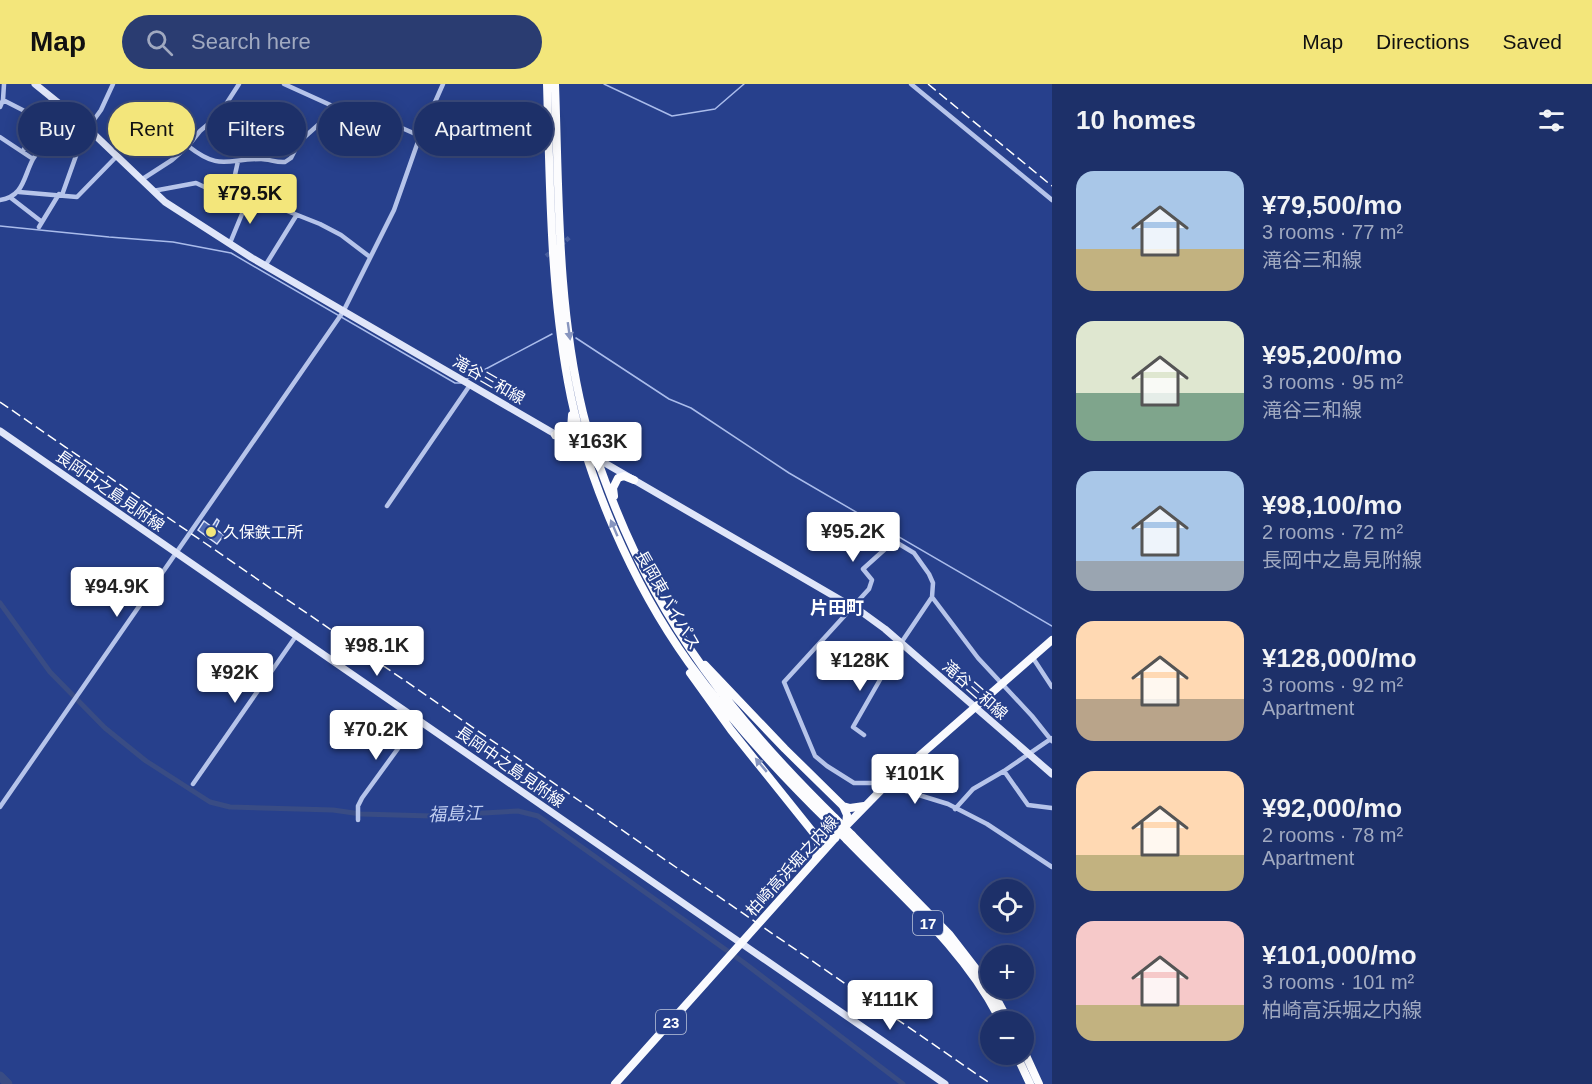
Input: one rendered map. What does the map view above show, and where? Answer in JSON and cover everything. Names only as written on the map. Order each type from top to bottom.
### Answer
[{"type":"highway","name":"長岡東バイパス","points":[[547,84],[553,257],[570,394],[586,452],[623,548],[680,656],[710,685]]},
{"type":"highway","name":"長岡東バイパス","points":[[555,84],[558,198],[565,306],[583,412],[597,459],[640,566],[672,624],[710,685]]},
{"type":"highway","points":[[553,257],[554,300],[559,344],[573,422],[568,432],[555,435]]},
{"type":"highway","points":[[634,480],[624,476],[618,478],[613,485],[613,493],[623,520],[672,624]]},
{"type":"highway","points":[[710,685],[766,730],[843,806],[847,815],[846,825]]},
{"type":"highway","points":[[710,685],[816,836],[819,848],[816,858]]},
{"type":"highway","name":"17","points":[[710,685],[808,797],[954,939],[980,974]]},
{"type":"highway","points":[[843,806],[850,808],[864,806]]},
{"type":"highway","points":[[816,836],[827,840],[835,838]]},
{"type":"highway","name":"17","points":[[849,838],[958,957],[997,1011]]},
{"type":"highway","points":[[1021,1065],[1030,1084]]},
{"type":"highway","points":[[1030,1065],[1039,1084]]},
{"type":"main road","name":"滝谷三和線","points":[[38,86],[57,102]]},
{"type":"main road","name":"滝谷三和線","points":[[96,136],[108,148]]},
{"type":"main road","name":"滝谷三和線","points":[[117,156],[153,191],[177,210],[265,266],[853,608],[901,643],[1052,774]]},
{"type":"main road","name":"長岡中之島見附線","points":[[0,431],[738,945],[945,1084]]},
{"type":"main road","name":"柏崎高浜堀之内線","points":[[738,945],[864,806],[1052,640]]},
{"type":"main road","name":"23","points":[[615,1084],[738,945]]},
{"type":"street","points":[[0,107],[3,100],[3,84]]},
{"type":"street","points":[[38,86],[46,88],[48,84]]},
{"type":"street","points":[[96,118],[112,84]]},
{"type":"street","points":[[195,137],[219,115],[239,84]]},
{"type":"street","points":[[284,84],[324,102]]},
{"type":"street","points":[[435,102],[443,84]]},
{"type":"street","points":[[911,84],[1052,200]]},
{"type":"street","points":[[50,102],[52,98]]},
{"type":"street","points":[[3,100],[18,108]]},
{"type":"street","points":[[195,151],[212,162],[265,159],[281,163],[288,161],[299,142],[318,125]]},
{"type":"street","points":[[0,137],[18,148]]},
{"type":"street","points":[[0,807],[343,312],[394,210],[414,153]]},
{"type":"street","points":[[29,156],[33,159]]},
{"type":"street","points":[[0,200],[11,198],[19,192],[35,156]]},
{"type":"street","points":[[11,198],[40,225],[60,195],[76,156]]},
{"type":"street","points":[[19,192],[77,197],[117,156]]},
{"type":"street","points":[[141,180],[177,156]]},
{"type":"street","points":[[231,193],[238,161]]},
{"type":"street","points":[[153,191],[196,183],[211,190],[249,197],[320,224],[341,235],[370,257]]},
{"type":"street","points":[[230,243],[249,197]]},
{"type":"street","points":[[265,266],[296,216]]},
{"type":"street","points":[[387,506],[470,385]]},
{"type":"street","points":[[864,735],[853,727],[901,643],[932,597],[932,578],[914,553],[894,541],[862,569],[872,583],[853,608],[784,682],[812,748],[820,761],[854,783],[873,782],[886,785],[926,796],[956,808],[987,824],[1052,867]]},
{"type":"street","points":[[932,597],[978,658],[1051,739],[973,789],[956,808]]},
{"type":"street","points":[[193,784],[296,636]]},
{"type":"street","points":[[1032,658],[1052,687]]},
{"type":"street","points":[[358,819],[358,809],[362,798],[418,721]]},
{"type":"street","points":[[1004,771],[1028,805],[1052,808]]},
{"type":"building","name":"久保鉄工所","points":[[217,519],[219,521],[215,529],[224,535],[217,544],[198,530],[204,521],[212,527]]},
{"type":"waterway","points":[[604,84],[672,116],[715,109],[744,84]]},
{"type":"waterway","points":[[0,226],[173,242],[231,253],[455,383],[461,383]]},
{"type":"waterway","points":[[465,380],[552,334]]},
{"type":"waterway","points":[[576,338],[669,399],[691,408],[789,473],[1052,626]]},
{"type":"waterway","name":"福島江","points":[[0,603],[50,672],[105,728],[146,761],[210,802],[230,807],[333,810],[361,814],[432,816],[518,811],[538,816],[743,962],[903,1084]]},
{"type":"waterway","points":[[0,1076],[8,1084]]},
{"type":"tunnel","points":[[561,245],[570,237]]},
{"type":"tunnel","points":[[546,256],[554,250]]},
{"type":"railway","points":[[928,84],[1052,186]]},
{"type":"railway","points":[[0,402],[991,1084]]},
{"type":"place","name":"久保鉄工所","points":[[211,532]]},
{"type":"district","name":"片田町","points":[[837,608]]}]
